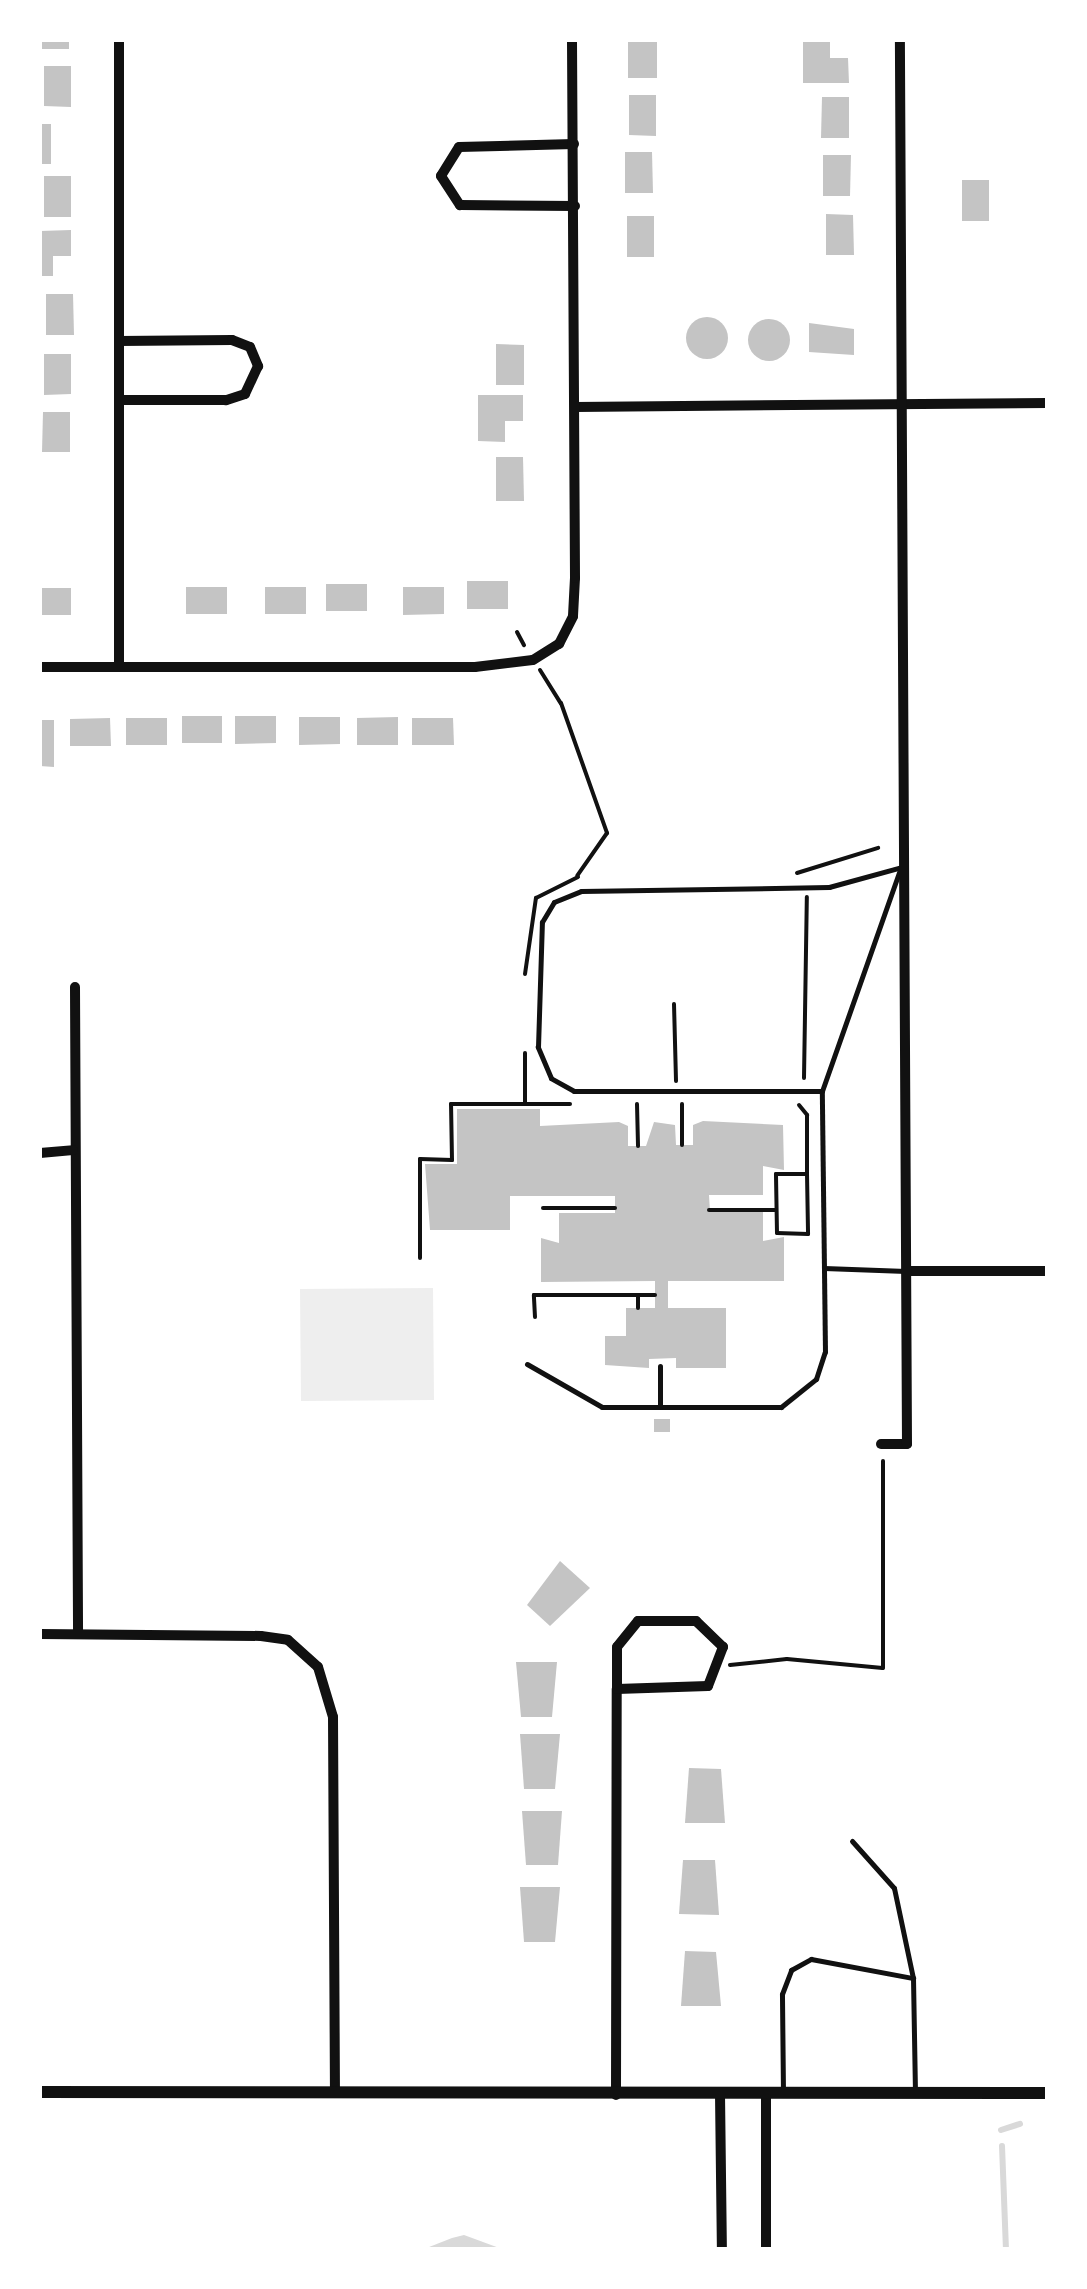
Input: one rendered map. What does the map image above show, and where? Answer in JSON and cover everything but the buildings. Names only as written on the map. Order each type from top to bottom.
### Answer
[{"type":"street","points":[[119,666],[120,40]]},
{"type":"street","points":[[40,667],[533,660],[559,644],[573,616],[572,40]]},
{"type":"street","points":[[882,1444],[907,1444],[900,40]]},
{"type":"street","points":[[574,144],[459,147],[441,176],[460,205],[575,206]]},
{"type":"street","points":[[119,341],[232,340],[250,347],[258,366],[245,394],[226,400],[119,400]]},
{"type":"street","points":[[575,407],[1047,403]]},
{"type":"street","points":[[74,987],[78,1632]]},
{"type":"street","points":[[40,1152],[74,1150]]},
{"type":"street","points":[[906,1270],[1047,1271]]},
{"type":"street","points":[[616,2095],[617,1689],[618,1647],[638,1620],[708,1627],[723,1647],[721,1666],[696,1690],[617,1689]]},
{"type":"street","points":[[40,1634],[288,1640],[318,1667],[333,1717],[335,2090]]},
{"type":"street","points":[[40,2092],[1047,2093]]},
{"type":"street","points":[[720,2094],[722,2249]]},
{"type":"street","points":[[766,2094],[766,2249]]},
{"type":"lane","points":[[822,1090],[574,1091],[551,1078],[538,1047],[546,912],[580,891],[808,888],[902,868]]},
{"type":"lane","points":[[528,1364],[602,1408],[781,1408],[798,1395],[822,1364],[822,1090],[902,868]]},
{"type":"lane","points":[[824,1268],[906,1270]]},
{"type":"lane","points":[[660,1366],[660,1408]]},
{"type":"lane","points":[[852,1840],[894,1888],[913,1978],[915,2093]]},
{"type":"lane","points":[[783,2094],[782,1994],[791,1970],[811,1959],[913,1978]]},
{"type":"path","points":[[517,632],[561,703],[606,826],[576,877]]},
{"type":"path","points":[[788,876],[878,848]]},
{"type":"path","points":[[808,1174],[776,1172],[777,1235],[808,1234],[808,1174],[804,1091],[809,869]]},
{"type":"path","points":[[525,987],[529,912],[546,888],[576,877],[596,877]]},
{"type":"path","points":[[674,1004],[682,1145]]},
{"type":"path","points":[[525,1046],[525,1104]]},
{"type":"path","points":[[420,1258],[420,1160],[452,1160],[451,1104],[581,1104]]},
{"type":"path","points":[[618,1104],[652,1104]]},
{"type":"path","points":[[638,1104],[638,1146]]},
{"type":"path","points":[[667,1104],[700,1105]]},
{"type":"path","points":[[788,1105],[806,1108]]},
{"type":"path","points":[[543,1208],[615,1208]]},
{"type":"path","points":[[710,1210],[776,1210]]},
{"type":"path","points":[[534,1317],[534,1295],[655,1295]]},
{"type":"path","points":[[638,1295],[638,1308]]},
{"type":"path","points":[[721,1666],[787,1659],[883,1668],[882,1444]]},
{"type":"shaded area","points":[[433,1288],[434,1400],[301,1401],[300,1289]]},
{"type":"shaded area","points":[[464,2235],[502,2249],[424,2249],[452,2238]]},
{"type":"waterway","points":[[1001,2130],[1020,2124]]},
{"type":"waterway","points":[[1002,2146],[1006,2249]]}]
